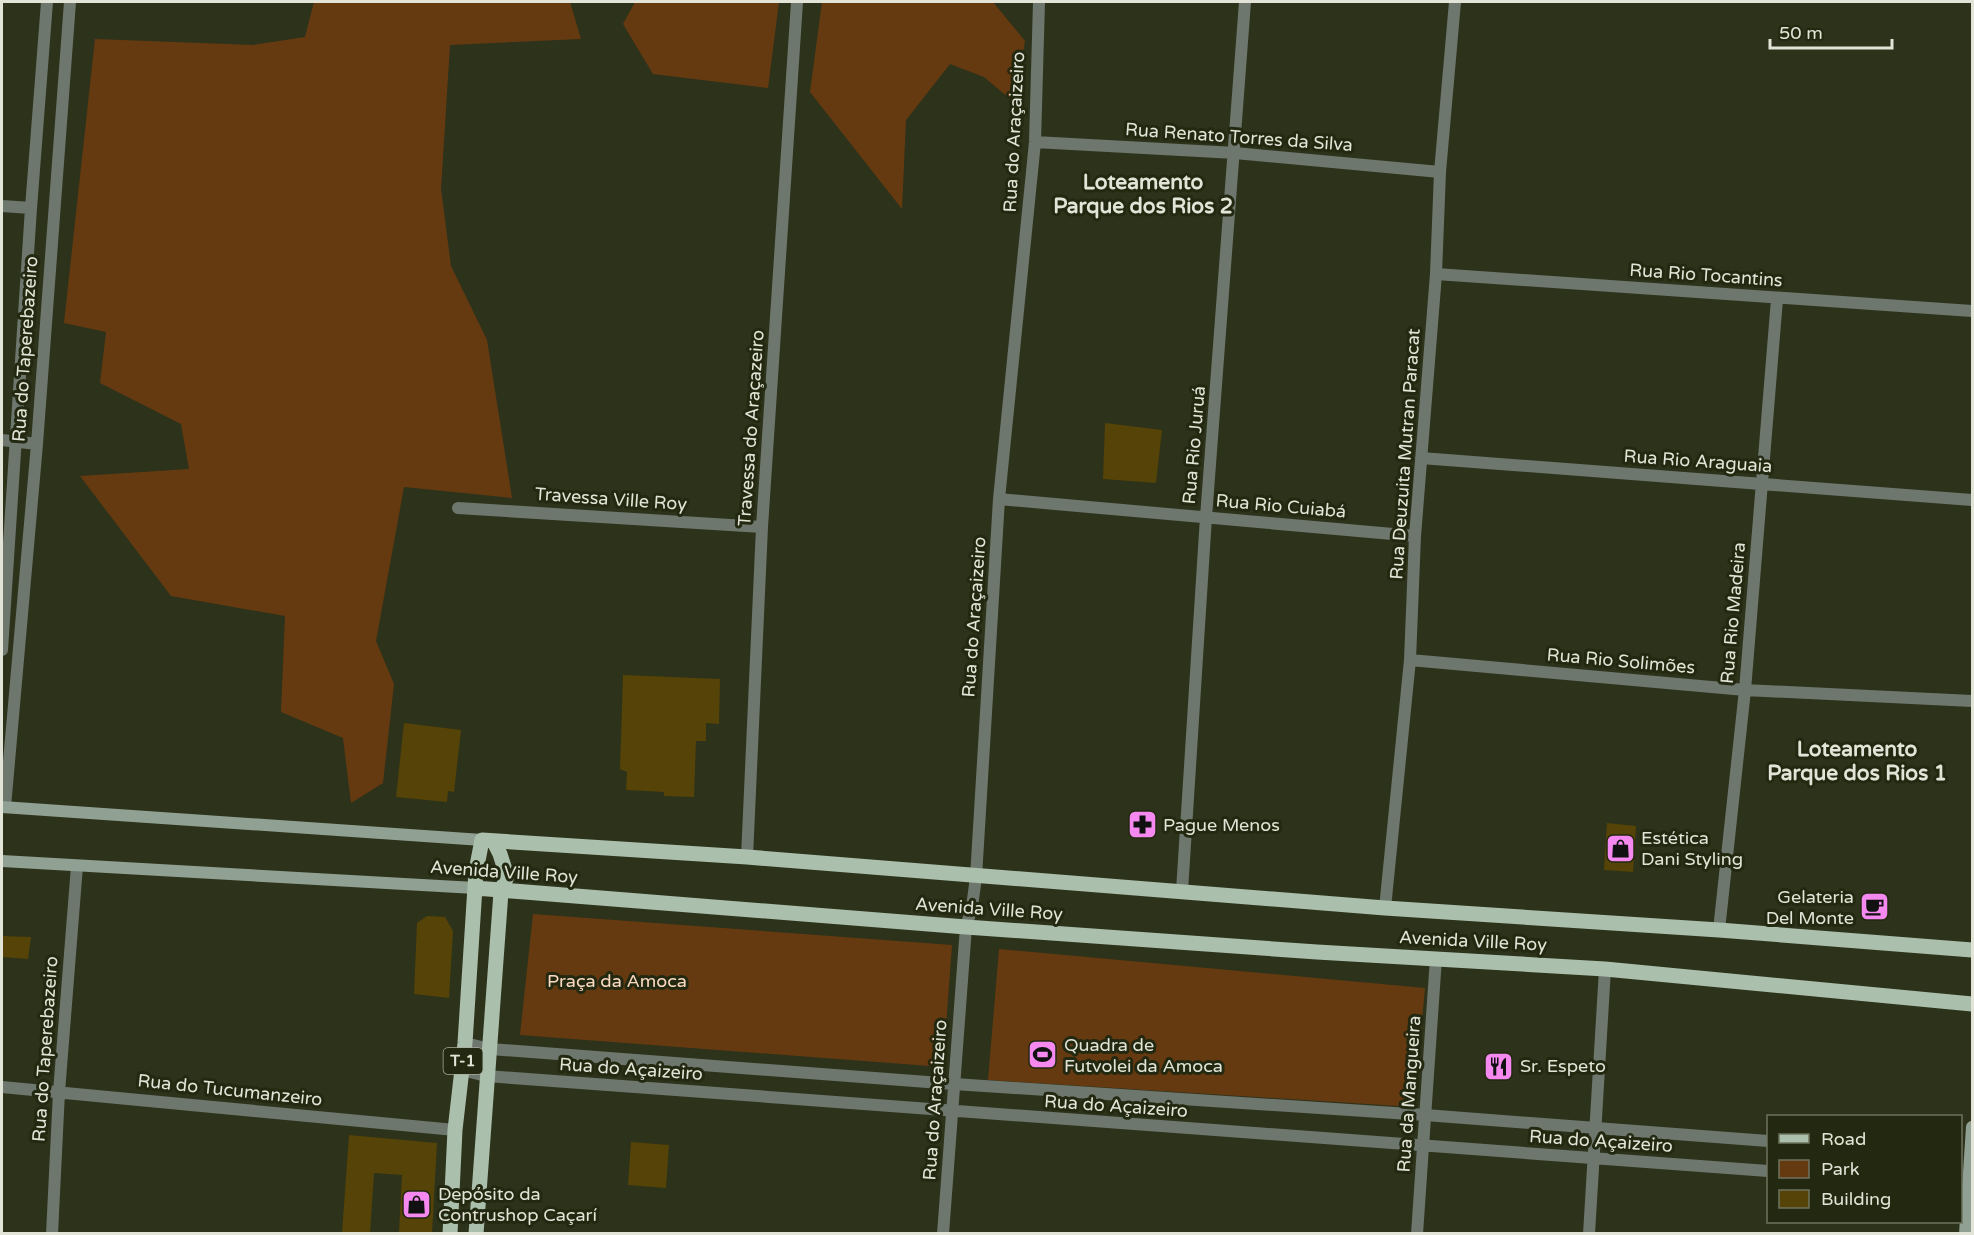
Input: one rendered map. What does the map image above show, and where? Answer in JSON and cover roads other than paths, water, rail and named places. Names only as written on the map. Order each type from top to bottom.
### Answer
[{"type":"main road","name":"Avenida Ville Roy","points":[[3,807],[747,857],[976,877],[1972,950]]},
{"type":"main road","points":[[475,888],[478,854],[488,841],[500,854],[507,876],[501,892]]},
{"type":"main road","name":"Avenida Ville Roy","points":[[2,861],[475,888],[501,892],[966,927],[1317,952],[1605,969],[1972,1004]]},
{"type":"main road","name":"T-1","points":[[450,1233],[455,1130],[465,1043],[475,888]]},
{"type":"main road","name":"T-1","points":[[476,1233],[501,892]]},
{"type":"main road","points":[[1965,1233],[1965,1156],[1972,1127]]},
{"type":"street","name":"Rua do Taperebazeiro","points":[[2,650],[47,2]]},
{"type":"street","name":"Rua do Taperebazeiro","points":[[3,807],[36,444],[70,2]]},
{"type":"street","name":"Travessa do Araçazeiro","points":[[747,857],[762,527],[797,2]]},
{"type":"street","name":"Rua do Araçaizeiro","points":[[943,1233],[966,927],[972,907],[976,877],[999,499],[1035,142],[1039,2]]},
{"type":"street","name":"Rua Rio Juruá","points":[[1182,891],[1206,517],[1245,2]]},
{"type":"street","name":"Rua Deuzuita Mutran Paracat","points":[[1385,908],[1410,660],[1415,536],[1436,274],[1440,172],[1455,2]]},
{"type":"street","name":"Rua Renato Torres da Silva","points":[[1035,142],[1235,153],[1440,172]]},
{"type":"street","points":[[2,206],[31,208]]},
{"type":"street","name":"Rua Rio Tocantins","points":[[1436,274],[1972,311]]},
{"type":"street","name":"Rua Rio Madeira","points":[[1719,930],[1745,690],[1777,298]]},
{"type":"street","points":[[2,440],[36,444]]},
{"type":"street","name":"Rua Rio Araguaia","points":[[1421,458],[1972,500]]},
{"type":"street","name":"Rua Rio Cuiabá","points":[[999,499],[1415,536]]},
{"type":"street","name":"Travessa Ville Roy","points":[[458,508],[762,527]]},
{"type":"street","name":"Rua Rio Solimões","points":[[1410,660],[1745,690],[1972,701]]},
{"type":"street","points":[[2,678],[15,679]]},
{"type":"street","name":"Rua do Taperebazeiro","points":[[52,1233],[59,1092],[77,866]]},
{"type":"street","name":"Rua da Mangueira","points":[[1417,1233],[1436,958]]},
{"type":"street","points":[[1589,1233],[1605,969]]},
{"type":"street","name":"Rua do Açaizeiro","points":[[465,1043],[490,1049],[954,1084],[1425,1115],[1767,1142]]},
{"type":"street","name":"Rua do Açaizeiro","points":[[462,1070],[486,1076],[1767,1171]]},
{"type":"street","name":"Rua do Tucumanzeiro","points":[[2,1087],[455,1130]]},
{"type":"place","name":"Pague Menos","points":[[1142,825]]},
{"type":"place","name":"Estética Dani Styling","points":[[1620,848]]},
{"type":"place","name":"Gelateria Del Monte","points":[[1875,907]]},
{"type":"place","name":"Quadra de Futvolei da Amoca","points":[[1043,1055]]},
{"type":"place","name":"Sr. Espeto","points":[[1499,1066]]},
{"type":"place","name":"Depósito da Contrushop Caçarí","points":[[417,1204]]},
{"type":"district","name":"Loteamento Parque dos Rios 2","points":[[1143,194]]},
{"type":"district","name":"Loteamento Parque dos Rios 1","points":[[1857,761]]},
{"type":"park label","name":"Praça da Amoca","points":[[617,981]]}]
